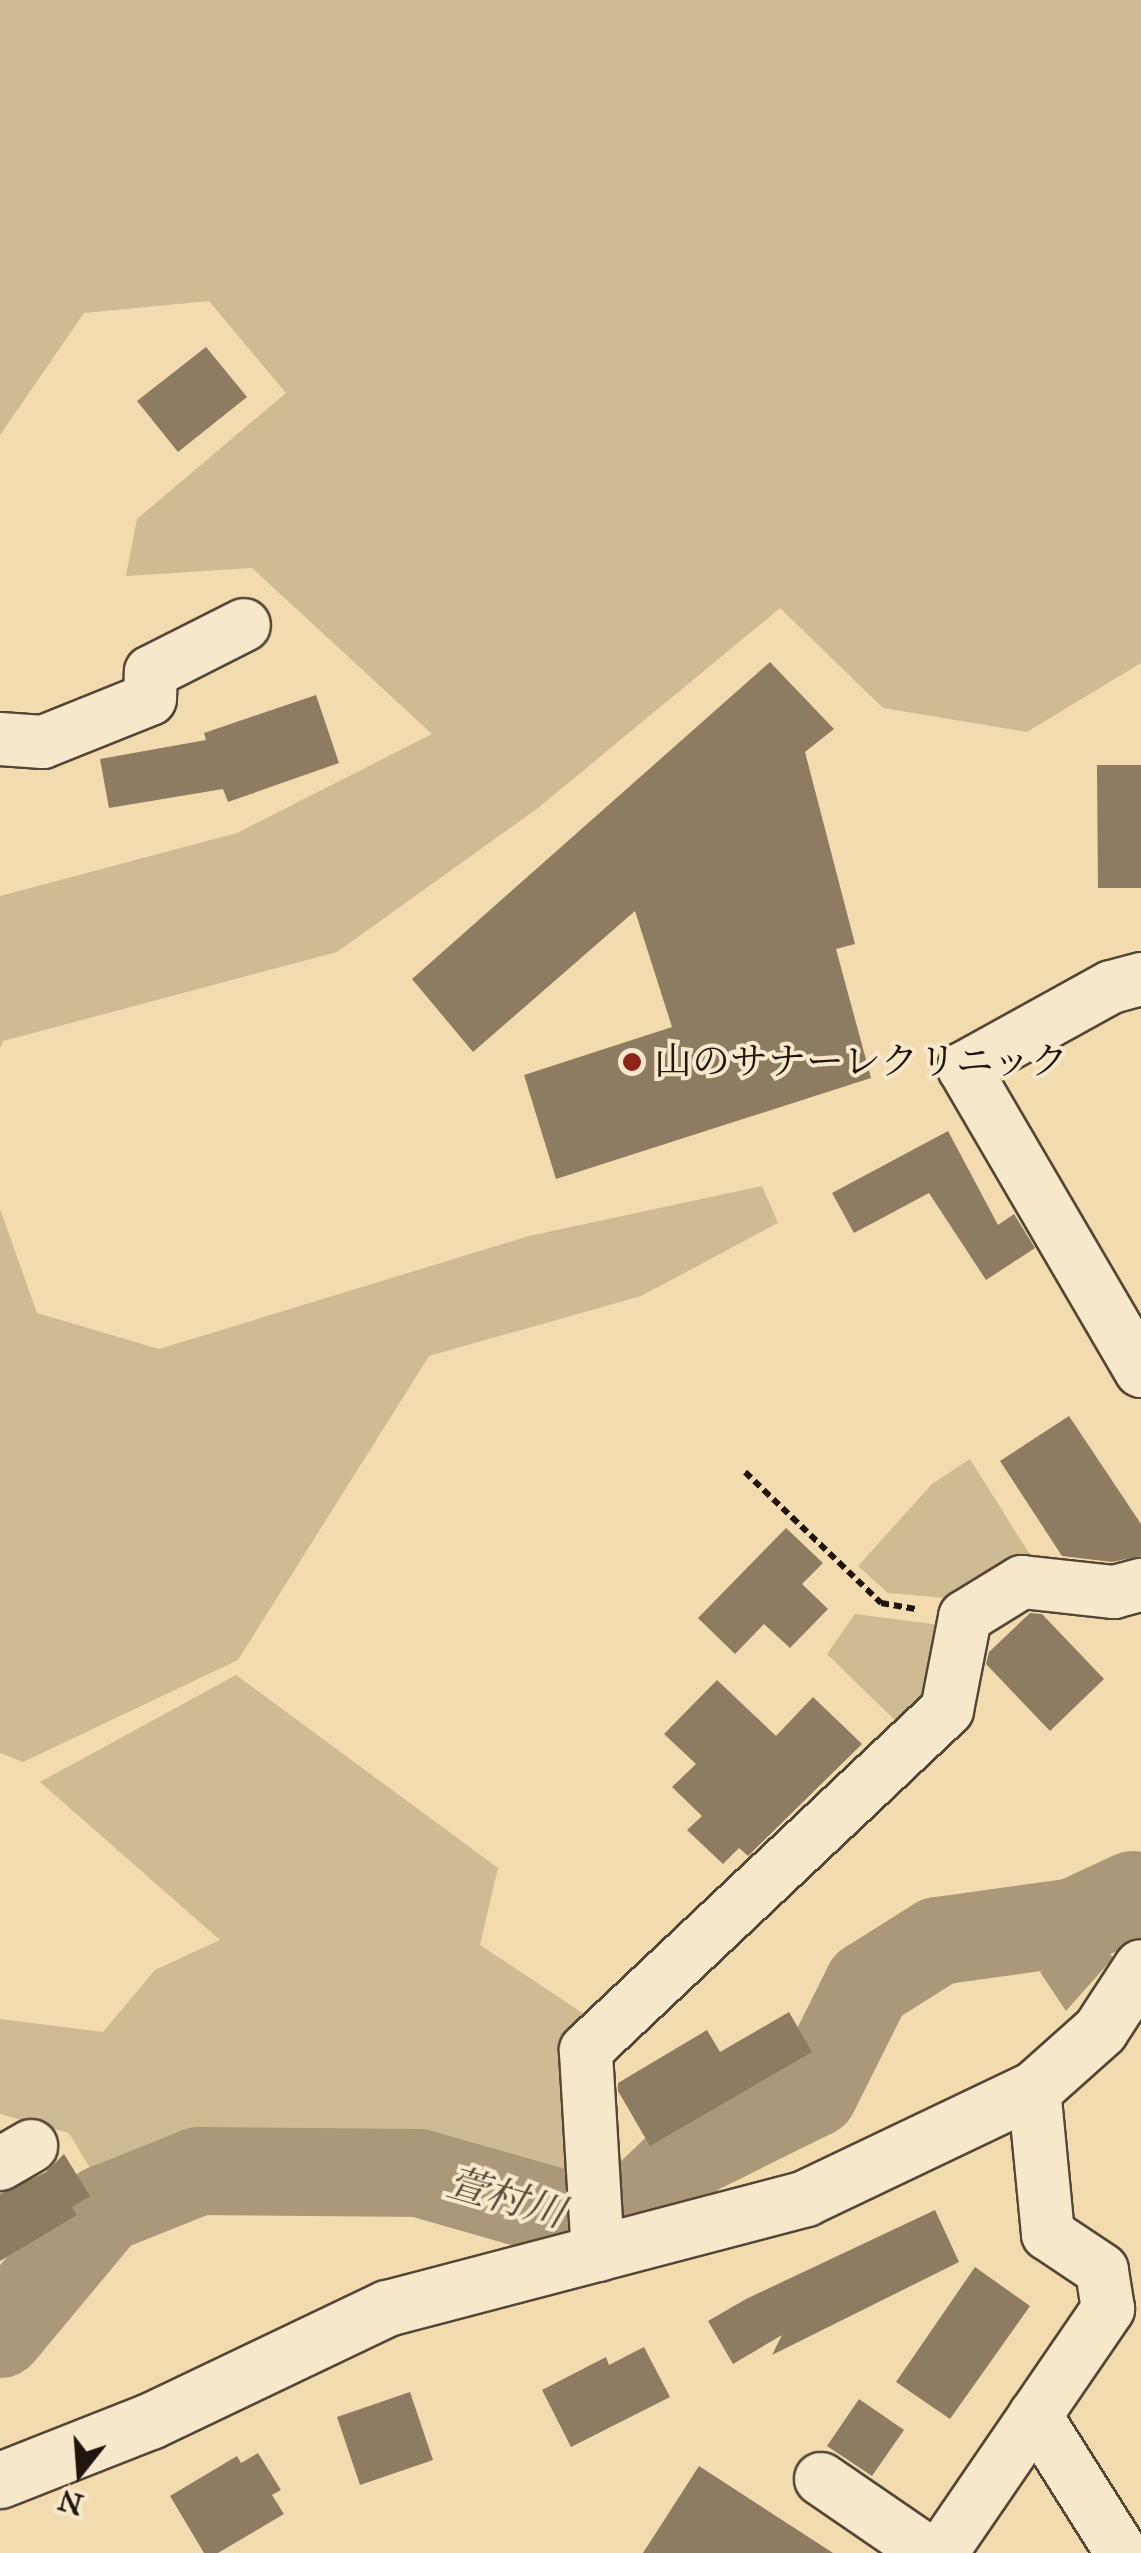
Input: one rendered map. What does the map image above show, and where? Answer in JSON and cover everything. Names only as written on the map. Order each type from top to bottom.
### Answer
[{"type":"street","points":[[0,739],[43,742],[150,699],[151,672],[244,625]]},
{"type":"street","points":[[1141,979],[1111,987],[964,1068],[1141,1371]]},
{"type":"street","points":[[598,2256],[586,2050],[948,1710],[965,1617],[1022,1582],[1114,1592],[1141,1585]]},
{"type":"street","points":[[0,2480],[150,2421],[387,2308],[598,2256],[806,2198],[1034,2089],[1100,2030],[1141,1967]]},
{"type":"street","points":[[941,2553],[1108,2309],[1102,2270],[1048,2234],[1034,2089]]},
{"type":"street","points":[[1035,2415],[1122,2553]]},
{"type":"street","points":[[821,2479],[929,2553]]},
{"type":"path","points":[[744,1472],[880,1603],[965,1617]]},
{"type":"shaded area","points":[[0,0],[1141,0],[1141,663],[1027,732],[883,708],[780,608],[538,808],[337,952],[3,1041],[0,1048],[0,896],[237,833],[432,734],[252,568],[126,576],[137,519],[286,393],[209,301],[84,313],[0,435]]},
{"type":"shaded area","points":[[762,1186],[778,1223],[641,1296],[429,1356],[238,1660],[23,1762],[0,1753],[0,1209],[37,1313],[159,1349],[529,1236]]},
{"type":"shaded area","points":[[970,1459],[1032,1558],[957,1599],[888,1593],[858,1566],[932,1484]]},
{"type":"shaded area","points":[[855,1614],[948,1626],[938,1696],[906,1731],[827,1654]]},
{"type":"shaded area","points":[[236,1675],[498,1868],[480,1945],[590,2018],[580,2198],[376,2149],[184,2158],[106,2195],[69,2133],[0,2114],[0,2019],[103,2032],[155,1970],[220,1940],[40,1782]]},
{"type":"shaded area","points":[[1102,1943],[1113,1958],[1066,2011],[1040,1972]]},
{"type":"building","points":[[206,347],[247,397],[178,452],[137,401]]},
{"type":"building","points":[[770,662],[834,729],[805,752],[855,944],[836,949],[871,1078],[556,1179],[524,1075],[672,1027],[635,911],[473,1052],[412,979]]},
{"type":"building","points":[[316,695],[339,763],[228,802],[223,789],[109,808],[100,759],[206,740],[204,733]]},
{"type":"building","points":[[1097,765],[1141,765],[1141,888],[1098,888]]},
{"type":"building","points":[[948,1131],[998,1225],[1014,1214],[1035,1248],[986,1280],[929,1193],[854,1233],[832,1193]]},
{"type":"building","points":[[1069,1416],[1141,1524],[1141,1556],[1112,1562],[1062,1556],[1000,1461]]},
{"type":"building","points":[[786,1528],[823,1563],[802,1584],[828,1609],[790,1648],[764,1624],[735,1654],[698,1618]]},
{"type":"building","points":[[1030,1613],[1042,1614],[1104,1679],[1050,1731],[986,1664],[989,1652]]},
{"type":"building","points":[[717,1680],[776,1736],[813,1697],[862,1744],[748,1856],[739,1848],[723,1864],[687,1830],[702,1816],[672,1787],[696,1764],[664,1734]]},
{"type":"building","points":[[789,2012],[812,2052],[650,2146],[618,2091],[618,2083],[707,2030],[720,2052]]},
{"type":"building","points":[[64,2154],[90,2196],[72,2207],[77,2215],[0,2261],[0,2194],[46,2172]]},
{"type":"building","points":[[935,2210],[959,2262],[772,2355],[782,2335],[733,2364],[708,2321],[746,2299]]},
{"type":"building","points":[[975,2267],[1030,2306],[950,2419],[896,2382]]},
{"type":"building","points":[[644,2347],[670,2397],[571,2447],[542,2390],[606,2357],[609,2365]]},
{"type":"building","points":[[410,2392],[433,2460],[360,2485],[337,2417]]},
{"type":"building","points":[[859,2399],[904,2430],[872,2476],[827,2446]]},
{"type":"building","points":[[258,2453],[281,2490],[272,2495],[284,2514],[218,2553],[204,2553],[170,2496],[237,2456],[241,2463]]},
{"type":"building","points":[[699,2466],[833,2553],[643,2553]]},
{"type":"waterway","name":"萱村川","points":[[0,2334],[104,2209],[199,2171],[419,2173],[588,2221],[637,2207],[693,2153],[814,2093],[868,1985],[938,1941],[1075,1922],[1133,1895]]},
{"type":"place","name":"山のサナーレクリニック","points":[[632,1062]]}]
